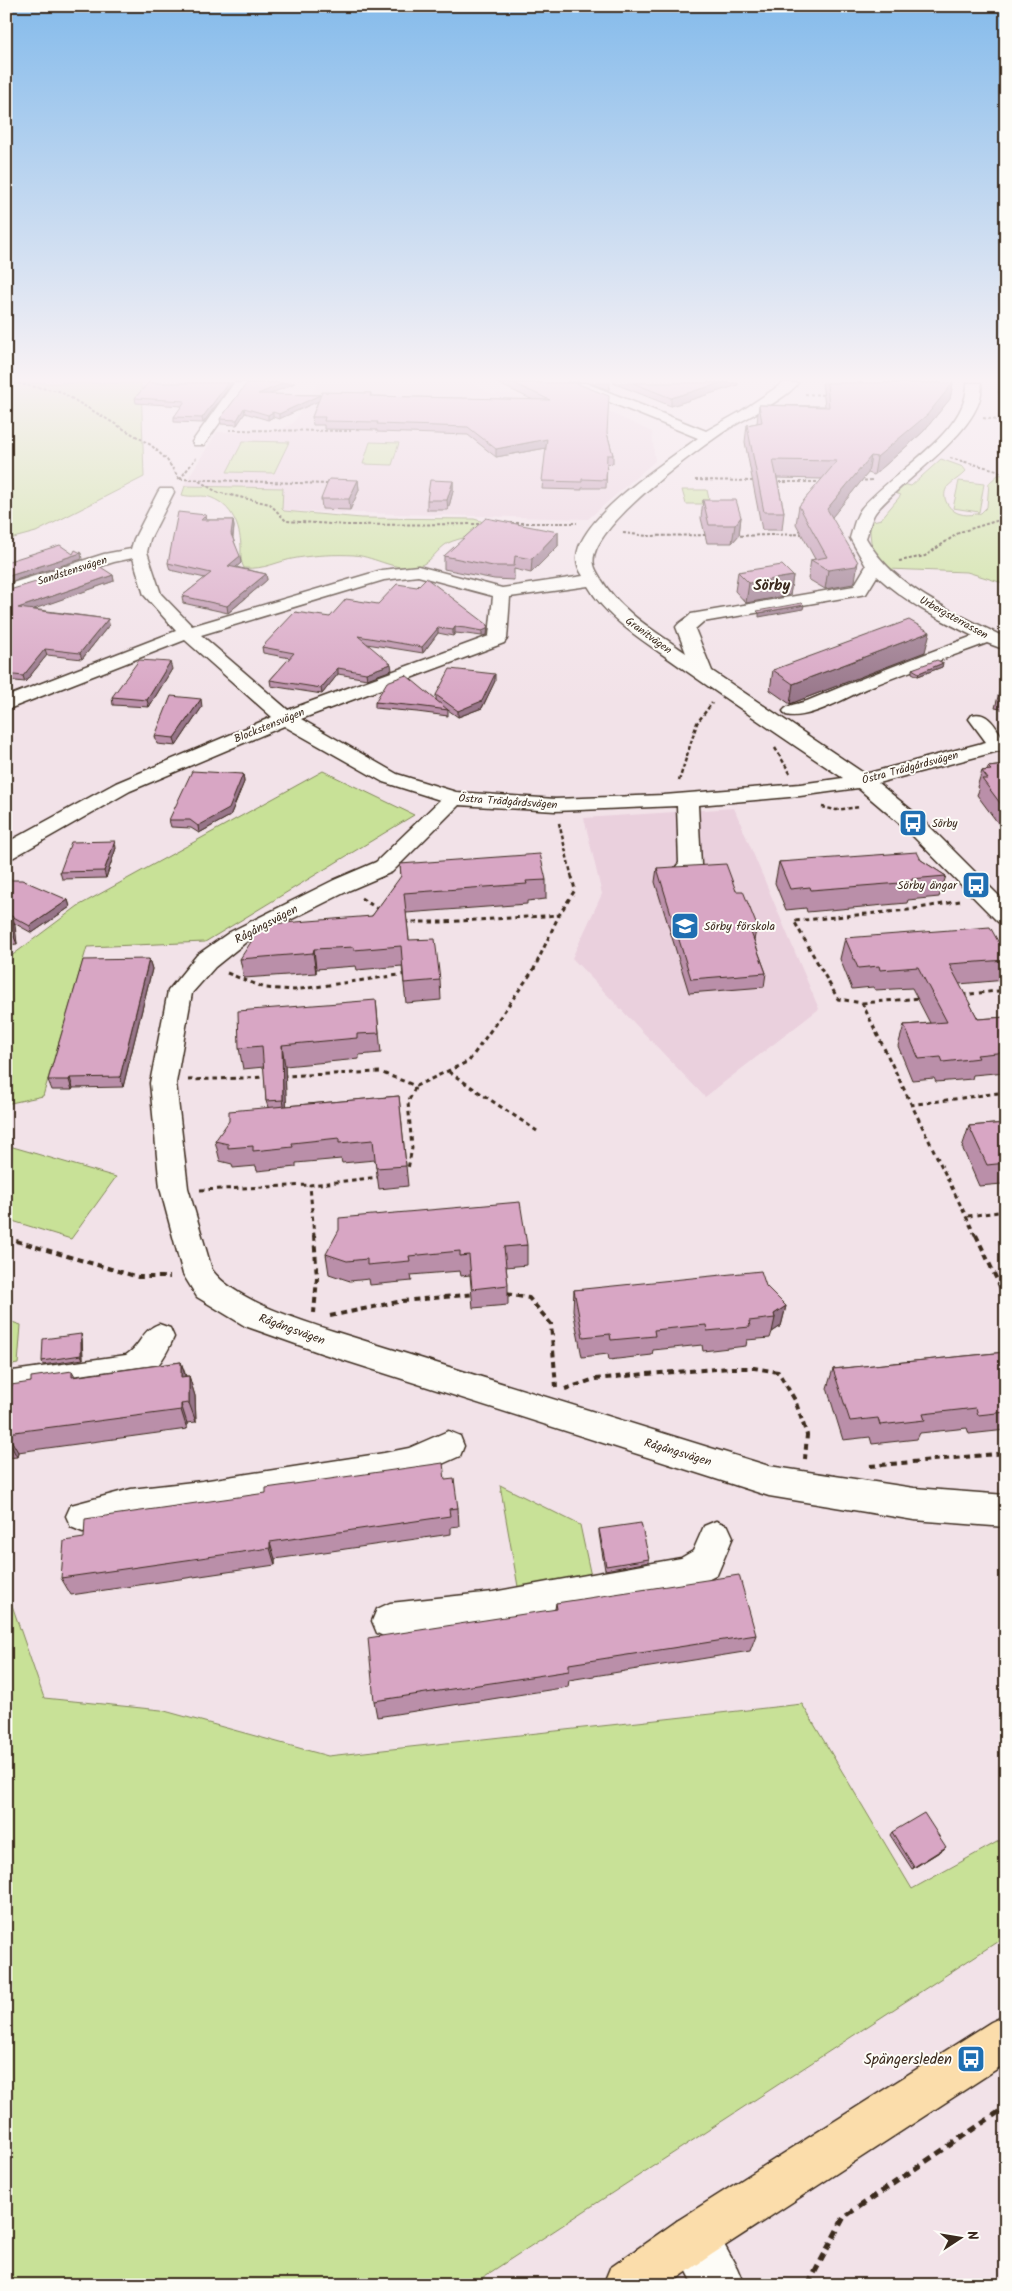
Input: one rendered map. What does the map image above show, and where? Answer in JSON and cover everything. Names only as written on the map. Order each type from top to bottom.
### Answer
[{"type":"main road","points":[[627,2285],[694,2238],[1006,2037]]},
{"type":"street","name":"Granitvägen","points":[[639,490],[598,530],[587,548],[585,565],[601,593],[624,618],[709,676],[757,712],[862,781]]},
{"type":"street","points":[[860,533],[866,512],[889,490]]},
{"type":"street","points":[[139,552],[142,539],[166,492]]},
{"type":"street","name":"Urbergsterrassen","points":[[860,533],[858,538],[869,559],[896,584],[941,613],[997,641]]},
{"type":"street","name":"Sandstensvägen","points":[[6,592],[110,558],[139,552]]},
{"type":"street","name":"Östra Trädgårdsvägen","points":[[139,552],[153,595],[188,633],[285,718],[390,778],[454,798],[555,805],[664,801],[800,790],[862,781],[1002,743]]},
{"type":"street","points":[[709,676],[685,627],[694,623],[697,618],[860,590],[875,565]]},
{"type":"street","points":[[6,704],[35,691],[188,633],[382,575],[418,571],[502,593],[594,580]]},
{"type":"street","name":"Blockstensvägen","points":[[6,852],[123,788],[285,718],[498,639],[502,593]]},
{"type":"street","points":[[793,710],[811,706],[864,683],[997,641]]},
{"type":"street","points":[[980,719],[1002,743]]},
{"type":"street","points":[[862,781],[913,823],[1006,917]]},
{"type":"street","name":"Rågångsvägen","points":[[454,798],[384,867],[342,885],[238,937],[206,961],[180,991],[163,1083],[174,1188],[198,1274],[208,1288],[265,1320],[332,1344],[769,1481],[914,1504],[1006,1511]]},
{"type":"street","points":[[681,874],[690,865],[687,799]]},
{"type":"street","points":[[6,1386],[131,1368],[142,1363],[151,1353],[159,1337]]},
{"type":"street","points":[[83,1516],[131,1505],[202,1497],[384,1468],[413,1462],[448,1446]]},
{"type":"street","points":[[390,1622],[493,1609],[606,1587],[687,1574],[705,1563],[716,1537]]},
{"type":"street","points":[[694,2238],[720,2285]]},
{"type":"path","points":[[166,492],[169,490]]},
{"type":"path","points":[[214,490],[270,504],[286,520],[347,525],[484,524]]},
{"type":"path","points":[[875,565],[926,556],[960,532],[1006,518]]},
{"type":"path","points":[[504,523],[578,523]]},
{"type":"path","points":[[598,530],[648,536],[718,536]]},
{"type":"path","points":[[728,536],[860,533]]},
{"type":"path","points":[[664,801],[677,788],[697,723],[712,704],[716,690],[709,676]]},
{"type":"path","points":[[773,745],[800,790]]},
{"type":"path","points":[[399,1171],[408,1169],[412,1148],[408,1102],[416,1086],[470,1061],[534,969],[559,915],[575,890],[555,805]]},
{"type":"path","points":[[342,885],[384,912]]},
{"type":"path","points":[[922,998],[862,1003],[838,999],[794,921],[908,910],[966,900]]},
{"type":"path","points":[[398,922],[430,923],[509,916],[559,915]]},
{"type":"path","points":[[206,961],[236,978],[265,988],[294,990],[373,981],[410,974]]},
{"type":"path","points":[[959,995],[1006,990]]},
{"type":"path","points":[[862,1003],[910,1105],[968,1216],[1006,1299]]},
{"type":"path","points":[[163,1083],[380,1072],[416,1086]]},
{"type":"path","points":[[448,1072],[537,1130]]},
{"type":"path","points":[[910,1105],[1006,1092]]},
{"type":"path","points":[[174,1188],[228,1190],[310,1185],[383,1176]]},
{"type":"path","points":[[310,1185],[317,1278],[314,1320]]},
{"type":"path","points":[[968,1216],[1006,1211]]},
{"type":"path","points":[[6,1238],[138,1277],[181,1277],[198,1274]]},
{"type":"path","points":[[322,1318],[364,1307],[438,1295],[485,1294]]},
{"type":"path","points":[[500,1294],[529,1298],[551,1324],[557,1392]]},
{"type":"path","points":[[547,1390],[557,1392],[595,1378],[731,1368],[754,1368],[778,1372],[795,1400],[807,1435],[804,1464]]},
{"type":"path","points":[[869,1467],[1006,1453]]},
{"type":"path","points":[[808,2285],[844,2217],[1006,2107]]},
{"type":"shaded area","points":[[282,490],[622,490],[588,519],[284,511],[282,509]]},
{"type":"shaded area","name":"Sörby förskola","points":[[734,808],[819,1009],[705,1097],[572,958],[602,894],[584,818]]},
{"type":"green space","points":[[6,490],[119,490],[36,532],[6,540]]},
{"type":"green space","points":[[184,490],[283,490],[282,509],[284,511],[361,518],[474,519],[481,521],[487,528],[448,543],[427,562],[418,566],[394,566],[354,555],[318,555],[290,559],[265,567],[244,568],[241,560],[239,531],[230,511],[209,497],[182,495]]},
{"type":"green space","points":[[682,490],[707,490],[710,504],[686,504]]},
{"type":"green space","points":[[893,490],[946,490],[945,499],[950,507],[957,513],[969,515],[981,513],[987,507],[988,490],[1006,490],[1006,584],[967,572],[887,569],[872,552],[869,522],[881,519],[901,495],[891,492]]},
{"type":"green space","points":[[957,490],[983,490],[979,512],[953,508]]},
{"type":"green space","points":[[323,771],[414,815],[205,942],[87,947],[43,1096],[6,1104],[6,960],[78,906]]},
{"type":"green space","points":[[6,1145],[116,1177],[71,1239],[6,1219]]},
{"type":"green space","points":[[6,1320],[21,1325],[18,1364],[6,1366]]},
{"type":"green space","points":[[500,1485],[580,1525],[593,1586],[520,1598]]},
{"type":"green space","points":[[6,1588],[44,1698],[161,1710],[328,1756],[802,1704],[912,1889],[1006,1837],[1006,1936],[471,2285],[6,2285]]},
{"type":"building","points":[[325,490],[353,490],[349,499],[321,499]]},
{"type":"building","points":[[429,490],[450,490],[447,500],[427,500]]},
{"type":"building","points":[[760,490],[779,490],[784,512],[764,512]]},
{"type":"building","points":[[813,490],[843,490],[827,509],[858,562],[856,566],[828,570],[811,560],[827,557],[799,506]]},
{"type":"building","points":[[703,500],[736,500],[741,517],[735,525],[709,525]]},
{"type":"building","points":[[178,512],[206,515],[201,520],[233,520],[231,534],[240,556],[228,566],[266,574],[227,606],[182,596],[211,573],[168,563]]},
{"type":"building","points":[[486,518],[558,532],[532,559],[515,556],[514,566],[493,566],[444,556]]},
{"type":"building","points":[[60,545],[73,554],[75,550],[81,553],[6,577],[6,562]]},
{"type":"building","points":[[96,564],[113,575],[18,608],[108,619],[80,653],[45,649],[23,676],[6,674],[6,591]]},
{"type":"building","points":[[782,565],[793,576],[749,583],[738,572]]},
{"type":"building","points":[[426,578],[488,625],[487,629],[482,631],[455,627],[453,630],[438,628],[422,647],[358,636],[391,664],[366,673],[338,668],[321,688],[270,680],[294,653],[262,647],[295,612],[330,617],[346,599],[378,604],[397,584],[417,587]]},
{"type":"building","points":[[802,603],[804,605],[759,613],[757,611]]},
{"type":"building","points":[[909,620],[930,632],[793,684],[773,670]]},
{"type":"building","points":[[139,660],[170,662],[147,700],[112,697]]},
{"type":"building","points":[[937,660],[943,663],[919,673],[912,669]]},
{"type":"building","points":[[1006,666],[1006,690],[1001,689]]},
{"type":"building","points":[[450,669],[495,674],[482,701],[458,711],[436,695]]},
{"type":"building","points":[[406,675],[448,710],[375,702],[387,682]]},
{"type":"building","points":[[171,696],[201,699],[174,738],[155,736]]},
{"type":"building","points":[[1006,765],[1006,811],[982,779],[988,779],[982,771],[991,770],[988,767]]},
{"type":"building","points":[[192,771],[243,774],[229,809],[198,826],[190,820],[169,820]]},
{"type":"building","points":[[115,841],[104,871],[60,872],[71,842]]},
{"type":"building","points":[[917,852],[921,860],[946,876],[911,879],[913,882],[811,890],[810,887],[790,889],[779,862]]},
{"type":"building","points":[[540,854],[546,880],[526,881],[527,884],[404,893],[409,940],[435,939],[440,980],[404,983],[401,946],[354,950],[354,947],[314,949],[313,953],[240,959],[258,931],[258,925],[372,916],[401,876],[400,864]]},
{"type":"building","points":[[726,864],[736,891],[743,891],[757,926],[749,927],[766,973],[691,979],[657,868]]},
{"type":"building","points":[[6,880],[22,880],[68,900],[30,926],[6,913]]},
{"type":"building","points":[[6,918],[13,918],[14,937],[6,937]]},
{"type":"building","points":[[990,927],[999,943],[1006,945],[1006,960],[949,964],[978,1019],[1006,1017],[1006,1052],[977,1055],[979,1058],[943,1062],[941,1057],[919,1059],[904,1025],[947,1022],[918,967],[880,970],[879,966],[858,968],[845,938]]},
{"type":"building","points":[[149,959],[120,1077],[48,1080],[83,960]]},
{"type":"building","points":[[376,1000],[379,1033],[357,1034],[357,1038],[282,1045],[283,1100],[266,1101],[262,1046],[239,1048],[238,1011]]},
{"type":"building","points":[[399,1096],[406,1166],[376,1168],[373,1140],[339,1143],[339,1138],[292,1143],[293,1147],[253,1151],[253,1146],[228,1148],[228,1144],[215,1141],[229,1121],[229,1111]]},
{"type":"building","points":[[1006,1123],[1006,1163],[987,1165],[969,1126]]},
{"type":"building","points":[[520,1202],[527,1245],[504,1247],[508,1285],[472,1289],[469,1255],[460,1256],[460,1251],[409,1256],[410,1261],[367,1265],[367,1259],[347,1261],[326,1254],[339,1230],[339,1218]]},
{"type":"building","points":[[761,1271],[766,1286],[786,1306],[774,1314],[775,1318],[749,1321],[750,1327],[707,1331],[706,1325],[654,1330],[655,1336],[611,1340],[610,1334],[583,1337],[574,1290]]},
{"type":"building","points":[[81,1334],[81,1355],[42,1361],[43,1339]]},
{"type":"building","points":[[1006,1352],[1006,1412],[978,1415],[976,1408],[923,1414],[925,1420],[880,1425],[878,1418],[850,1421],[833,1369]]},
{"type":"building","points":[[181,1362],[181,1377],[189,1376],[189,1403],[181,1404],[181,1410],[7,1433],[6,1438],[6,1390],[11,1389],[11,1385],[31,1382],[31,1377],[72,1371],[72,1377]]},
{"type":"building","points":[[443,1463],[445,1480],[454,1479],[458,1508],[449,1509],[450,1516],[270,1542],[270,1548],[61,1578],[64,1541],[84,1538],[85,1519],[266,1493],[266,1488]]},
{"type":"building","points":[[641,1523],[649,1559],[606,1566],[599,1529]]},
{"type":"building","points":[[739,1575],[756,1635],[569,1664],[569,1671],[374,1701],[368,1638],[557,1609],[556,1603]]},
{"type":"building","points":[[924,1813],[946,1847],[914,1867],[892,1832]]},
{"type":"place","name":"Sörby","points":[[913,823]]},
{"type":"place","name":"Sörby ängar","points":[[976,885]]},
{"type":"place","name":"Sörby förskola","points":[[685,926]]},
{"type":"place","name":"Spängersleden","points":[[971,2059]]},
{"type":"district","name":"Sörby","points":[[772,585]]}]
